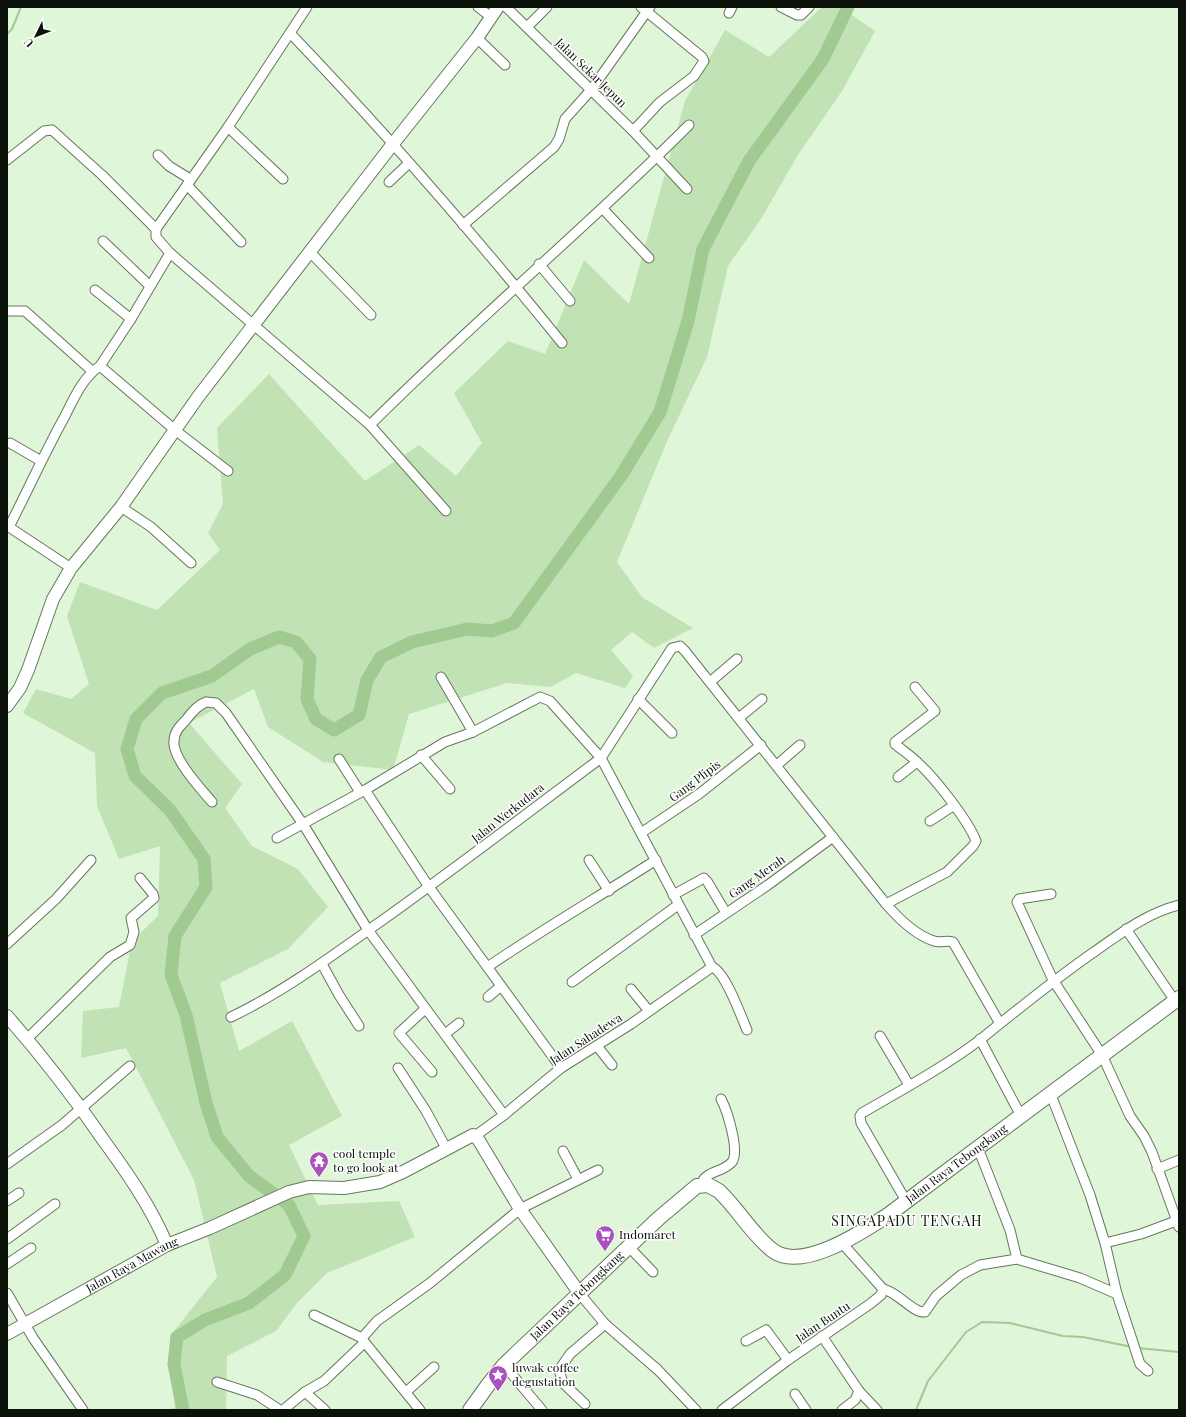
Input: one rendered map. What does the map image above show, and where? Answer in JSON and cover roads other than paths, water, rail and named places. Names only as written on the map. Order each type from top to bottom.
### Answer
[{"type":"main road","points":[[7,706],[20,688],[28,670],[53,599],[71,568],[120,507],[254,324],[392,145],[477,38],[498,7]]},
{"type":"main road","name":"Jalan Raya Tebongkang","points":[[470,1410],[504,1365],[659,1218],[701,1185],[708,1185],[719,1191],[768,1246],[783,1256],[803,1257],[862,1233],[1102,1055],[1178,1002]]},
{"type":"main road","points":[[7,1016],[82,1109],[132,1179],[156,1218],[167,1245]]},
{"type":"main road","name":"Jalan Raya Mawang","points":[[7,1334],[167,1245],[210,1228],[289,1192],[309,1187],[344,1188],[380,1182],[403,1172],[470,1135],[475,1136]]},
{"type":"main road","points":[[475,1136],[520,1209],[580,1294]]},
{"type":"street","points":[[307,7],[228,127],[156,229],[156,237],[170,253],[370,425],[446,511]]},
{"type":"street","points":[[478,7],[491,17]]},
{"type":"street","name":"Jalan Sekar Jepun","points":[[506,7],[633,131],[656,158],[687,189]]},
{"type":"street","points":[[527,27],[547,7]]},
{"type":"street","points":[[781,7],[797,15],[801,15],[809,7]]},
{"type":"street","points":[[464,225],[554,147],[561,134],[565,119],[591,90],[646,9],[702,57],[704,61],[694,76],[660,102],[633,131]]},
{"type":"street","points":[[290,33],[342,88],[464,225],[562,343]]},
{"type":"street","points":[[477,38],[505,65]]},
{"type":"street","points":[[370,425],[433,363],[516,286],[603,209],[689,125]]},
{"type":"street","points":[[228,127],[283,179]]},
{"type":"street","points":[[7,160],[44,131],[50,129],[56,132],[102,175],[156,229]]},
{"type":"street","points":[[158,155],[188,182],[242,242]]},
{"type":"street","points":[[389,182],[409,163]]},
{"type":"street","points":[[603,209],[649,258]]},
{"type":"street","points":[[103,241],[150,286]]},
{"type":"street","points":[[309,252],[371,315]]},
{"type":"street","points":[[71,568],[8,528],[79,389],[96,368],[130,319],[170,253]]},
{"type":"street","points":[[540,264],[570,301]]},
{"type":"street","points":[[95,290],[130,319]]},
{"type":"street","points":[[7,311],[25,311],[228,471]]},
{"type":"street","points":[[10,443],[41,461]]},
{"type":"street","points":[[120,507],[151,527],[191,563]]},
{"type":"street","points":[[601,758],[672,648],[680,646],[740,718],[886,904],[910,927],[925,937],[937,942],[953,942],[999,1022]]},
{"type":"street","points":[[710,682],[737,659]]},
{"type":"street","points":[[441,677],[473,732]]},
{"type":"street","points":[[886,904],[947,872],[973,846],[975,839],[953,806],[917,762],[895,744],[935,711],[915,687]]},
{"type":"street","points":[[277,838],[362,791],[445,742],[473,732],[540,697],[550,701],[601,758],[656,860],[694,935],[712,967],[718,970],[725,982],[747,1030]]},
{"type":"street","points":[[638,699],[672,733]]},
{"type":"street","points":[[740,718],[762,699]]},
{"type":"street","points":[[212,802],[186,768],[174,745],[174,739],[178,729],[191,713],[206,702],[216,703],[226,713],[303,824],[368,930],[504,1115]]},
{"type":"street","name":"Gang Plipis","points":[[641,833],[699,794],[761,745]]},
{"type":"street","points":[[777,765],[800,745]]},
{"type":"street","points":[[421,755],[450,789]]},
{"type":"street","name":"Jalan Werkudara","points":[[231,1017],[258,1004],[322,964],[430,887],[601,758]]},
{"type":"street","points":[[339,759],[561,1068]]},
{"type":"street","points":[[898,777],[917,762]]},
{"type":"street","points":[[930,822],[953,806]]},
{"type":"street","name":"Gang Merah","points":[[694,935],[833,837]]},
{"type":"street","points":[[7,944],[56,899],[91,860]]},
{"type":"street","points":[[589,860],[609,891]]},
{"type":"street","points":[[489,966],[546,928],[609,891],[656,860]]},
{"type":"street","points":[[27,1039],[110,957],[130,945],[134,932],[132,918],[154,898],[153,894],[140,878]]},
{"type":"street","points":[[673,895],[705,879],[726,913]]},
{"type":"street","points":[[1051,894],[1019,899],[1017,901],[1054,980],[1102,1055],[1130,1116],[1144,1136],[1152,1152],[1178,1224],[1105,1243]]},
{"type":"street","points":[[572,982],[678,905]]},
{"type":"street","points":[[906,1201],[861,1122],[860,1116],[862,1113],[909,1086],[980,1039],[999,1022],[1054,980],[1126,929],[1162,909],[1179,905]]},
{"type":"street","points":[[1126,929],[1178,1002]]},
{"type":"street","points":[[322,964],[339,995],[359,1026]]},
{"type":"street","name":"Jalan Sahadewa","points":[[475,1136],[504,1115],[561,1068],[598,1046],[712,967]]},
{"type":"street","points":[[488,996],[501,986]]},
{"type":"street","points":[[631,989],[649,1011]]},
{"type":"street","points":[[426,1009],[399,1033],[432,1072]]},
{"type":"street","points":[[445,1034],[458,1023]]},
{"type":"street","points":[[880,1036],[909,1086]]},
{"type":"street","points":[[980,1039],[1021,1116]]},
{"type":"street","points":[[598,1046],[612,1065]]},
{"type":"street","points":[[7,1164],[82,1109],[130,1066]]},
{"type":"street","points":[[398,1068],[426,1111],[446,1148]]},
{"type":"street","points":[[1051,1094],[1090,1195],[1105,1243],[1117,1294],[1140,1364],[1148,1371]]},
{"type":"street","points":[[701,1185],[705,1177],[725,1167],[732,1161],[734,1155],[730,1120],[721,1099]]},
{"type":"street","points":[[978,1148],[1010,1230],[1017,1258]]},
{"type":"street","points":[[563,1151],[578,1179]]},
{"type":"street","points":[[1157,1169],[1179,1160]]},
{"type":"street","points":[[217,1382],[257,1395],[282,1410],[305,1392],[324,1381],[363,1340],[377,1321],[430,1283],[520,1209],[598,1170]]},
{"type":"street","points":[[7,1201],[19,1193]]},
{"type":"street","points":[[7,1239],[55,1204]]},
{"type":"street","points":[[841,1242],[883,1290],[894,1292],[918,1311],[925,1312],[936,1296],[962,1275],[980,1265],[1017,1258],[1080,1278],[1117,1294]]},
{"type":"street","points":[[629,1247],[654,1272]]},
{"type":"street","points":[[7,1264],[31,1248]]},
{"type":"street","name":"Jalan Buntu","points":[[722,1410],[788,1360],[870,1304],[881,1295],[883,1290]]},
{"type":"street","points":[[7,1293],[25,1324],[83,1410]]},
{"type":"street","points":[[580,1294],[606,1324],[658,1370],[696,1410]]},
{"type":"street","points":[[314,1315],[363,1340],[417,1407],[407,1410]]},
{"type":"street","points":[[585,1404],[563,1383],[559,1375],[559,1370],[570,1354],[606,1324]]},
{"type":"street","points":[[746,1341],[766,1330],[788,1360]]},
{"type":"street","points":[[822,1336],[859,1391],[877,1410]]},
{"type":"street","points":[[504,1365],[542,1410]]},
{"type":"street","points":[[406,1392],[434,1367]]},
{"type":"street","points":[[842,1410],[855,1400],[859,1391]]},
{"type":"street","points":[[305,1392],[325,1410]]},
{"type":"street","points":[[795,1394],[806,1410]]},
{"type":"waterway","points":[[7,34],[12,29],[21,7]]},
{"type":"waterway","points":[[183,1410],[174,1364],[177,1337],[205,1320],[249,1303],[285,1275],[304,1236],[289,1205],[249,1176],[217,1137],[206,1103],[186,1015],[171,975],[175,936],[206,887],[204,859],[170,810],[135,776],[127,749],[136,719],[162,693],[212,676],[250,649],[279,637],[296,642],[310,659],[307,699],[316,719],[334,730],[359,715],[367,680],[381,657],[412,642],[467,629],[492,631],[514,623],[621,476],[660,412],[688,321],[703,249],[749,161],[823,59],[848,7]]},
{"type":"waterway","points":[[916,1410],[928,1381],[966,1332],[982,1322],[1010,1323],[1063,1336],[1083,1337],[1132,1347]]},
{"type":"waterway","points":[[1138,1348],[1179,1352]]},
{"type":"place","name":"cool temple to go look at","points":[[319,1178]]},
{"type":"place","name":"Indomaret","points":[[605,1252]]},
{"type":"place","name":"luwak coffee degustation","points":[[498,1392]]},
{"type":"district","name":"SINGAPADU TENGAH","points":[[907,1221]]}]
